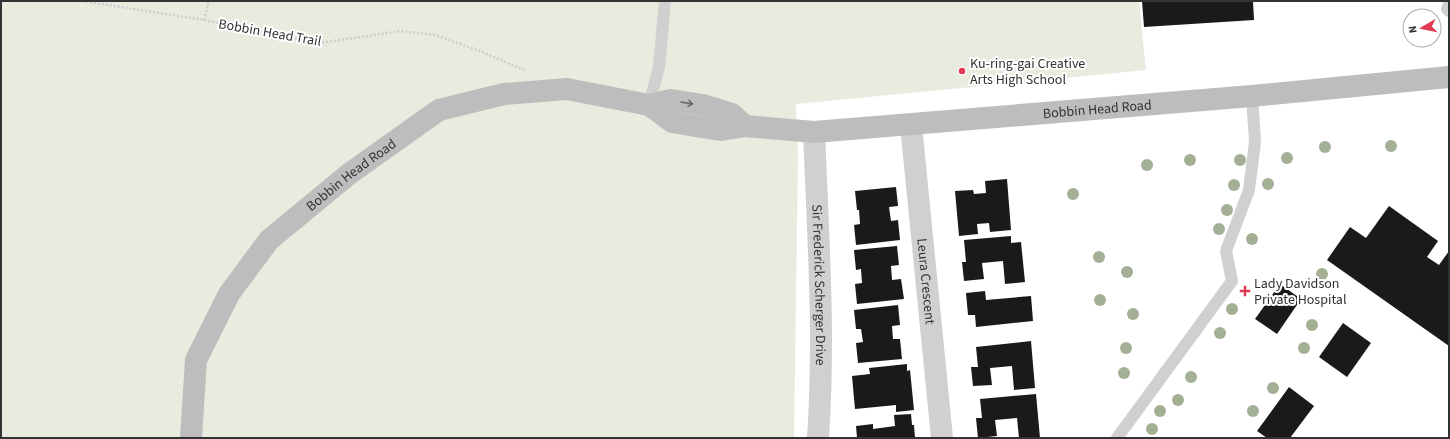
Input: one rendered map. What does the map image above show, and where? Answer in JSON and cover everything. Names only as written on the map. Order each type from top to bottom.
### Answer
[{"type":"main road","name":"Bobbin Head Road","points":[[191,438],[196,360],[229,294],[269,240],[349,174],[439,110],[504,94],[567,88],[649,105],[672,100],[703,105],[732,114],[745,126],[814,132],[1252,96],[1449,77]]},
{"type":"street","name":"Leura Crescent","points":[[911,125],[942,438]]},
{"type":"street","name":"Sir Frederick Scherger Drive","points":[[814,132],[820,284],[820,411],[818,438]]},
{"type":"lane","points":[[649,105],[659,67],[665,1]]},
{"type":"lane","points":[[1449,5],[1447,10],[1449,11]]},
{"type":"lane","points":[[1117,438],[1232,281],[1226,250],[1249,190],[1255,142],[1252,96]]},
{"type":"path","name":"Bobbin Head Trail","points":[[82,1],[204,20],[319,43],[402,31],[435,36],[480,52],[531,73]]},
{"type":"path","points":[[204,20],[209,1]]},
{"type":"shaded area","points":[[1,1],[1139,1],[1146,70],[796,104],[798,156],[794,438],[1,438]]},
{"type":"building","points":[[1142,1],[1253,1],[1254,20],[1144,27]]},
{"type":"building","points":[[1007,179],[1011,230],[990,232],[989,223],[977,224],[978,234],[959,236],[955,191],[973,190],[974,194],[986,193],[985,181]]},
{"type":"building","points":[[896,187],[898,206],[889,207],[891,221],[898,220],[900,240],[856,245],[854,225],[860,224],[855,191]]},
{"type":"building","name":"Lady Davidson Private Hospital","points":[[1389,206],[1438,241],[1427,257],[1439,265],[1449,251],[1449,346],[1327,260],[1350,227],[1366,238]]},
{"type":"building","points":[[1011,236],[1011,243],[1021,242],[1025,282],[1005,284],[1003,261],[982,263],[984,279],[964,281],[962,262],[966,262],[964,240]]},
{"type":"building","points":[[897,246],[899,265],[891,266],[892,280],[901,279],[904,299],[857,304],[855,284],[862,283],[861,269],[856,270],[854,250]]},
{"type":"building","points":[[1280,284],[1301,299],[1277,334],[1255,319]]},
{"type":"building","points":[[985,291],[986,300],[1031,296],[1033,321],[976,327],[975,315],[968,315],[966,293]]},
{"type":"building","points":[[898,305],[900,325],[892,326],[893,339],[900,339],[902,359],[858,363],[856,343],[863,342],[861,329],[856,329],[854,310]]},
{"type":"building","points":[[1343,323],[1371,343],[1347,377],[1319,357]]},
{"type":"building","points":[[1031,341],[1035,388],[1014,390],[1012,366],[990,368],[992,385],[973,386],[971,367],[978,367],[976,347]]},
{"type":"building","points":[[907,364],[907,371],[910,370],[914,410],[896,412],[896,405],[855,409],[852,376],[870,374],[869,368]]},
{"type":"building","points":[[1289,387],[1314,406],[1290,438],[1267,438],[1257,431]]},
{"type":"building","points":[[1036,394],[1040,438],[1019,438],[1017,418],[995,420],[997,436],[978,438],[976,418],[982,418],[980,399]]},
{"type":"building","points":[[911,414],[915,438],[857,438],[856,426],[873,424],[873,429],[895,426],[894,415]]},
{"type":"place","name":"Ku-ring-gai Creative Arts High School","points":[[962,71]]},
{"type":"place","name":"Lady Davidson Private Hospital","points":[[1245,291]]}]
